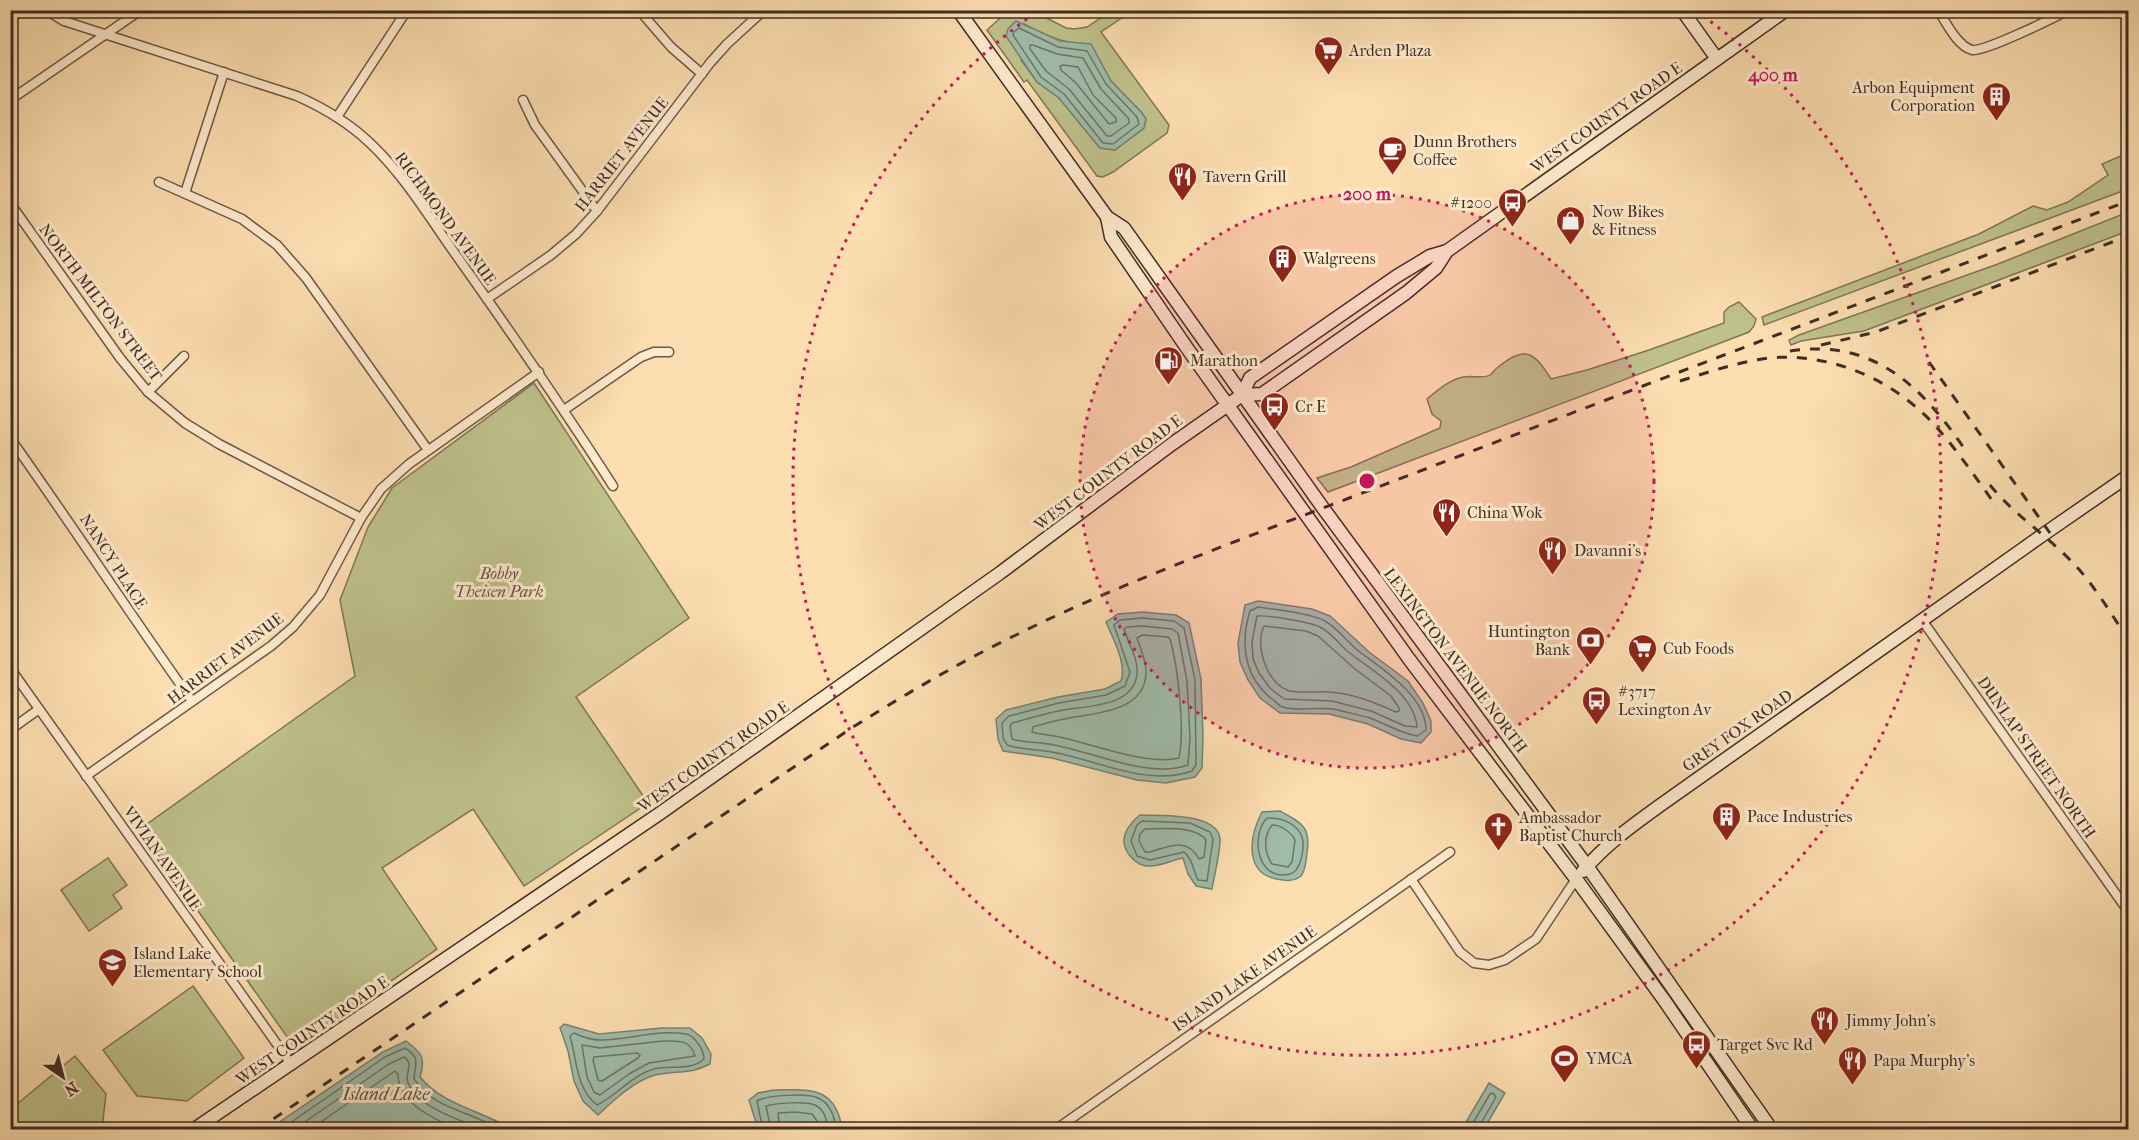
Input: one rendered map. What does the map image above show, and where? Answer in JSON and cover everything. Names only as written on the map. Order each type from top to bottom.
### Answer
[{"type":"street","name":"RICHMOND AVENUE","points":[[46,10],[64,21],[297,96],[337,117],[370,143],[387,160],[487,299],[614,486]]},
{"type":"street","points":[[10,100],[141,10]]},
{"type":"street","points":[[337,117],[407,10]]},
{"type":"street","points":[[639,10],[671,47],[702,74]]},
{"type":"street","name":"HARRIET AVENUE","points":[[487,299],[564,246],[597,211],[727,44],[764,10]]},
{"type":"street","name":"LEXINGTON AVENUE NORTH","points":[[958,10],[1107,217],[1124,228],[1323,508],[1587,866],[1772,1130]]},
{"type":"street","points":[[1682,10],[1717,59]]},
{"type":"street","name":"WEST COUNTY ROAD E","points":[[1242,395],[1250,378],[1397,276],[1430,256],[1447,251],[1786,10]]},
{"type":"street","points":[[1938,10],[1961,43],[1972,50],[1997,43],[2068,10]]},
{"type":"street","points":[[185,193],[224,72]]},
{"type":"street","points":[[524,100],[535,125],[597,211]]},
{"type":"street","points":[[159,182],[242,219],[269,238],[292,261],[428,450]]},
{"type":"street","name":"NORTH MILTON STREET","points":[[10,203],[120,358],[148,392],[184,423],[204,436],[361,518]]},
{"type":"street","name":"LEXINGTON AVENUE NORTH","points":[[1107,217],[1111,237],[1227,405],[1417,669],[1576,879],[1664,1000],[1753,1130]]},
{"type":"street","name":"WEST COUNTY ROAD E","points":[[193,1130],[659,814],[1000,573],[1227,405],[1242,395],[1262,394],[1406,293],[1436,268],[1447,251]]},
{"type":"street","points":[[564,410],[641,357],[654,352],[669,352]]},
{"type":"street","points":[[148,392],[184,356]]},
{"type":"street","name":"HARRIET AVENUE","points":[[86,776],[278,641],[308,611],[330,578],[361,518],[381,489],[395,475],[428,450],[538,372]]},
{"type":"street","name":"NANCY PLACE","points":[[10,438],[192,701]]},
{"type":"street","name":"GREY FOX ROAD","points":[[1411,879],[1460,952],[1474,963],[1489,965],[1505,960],[1536,939],[1576,879],[1610,842],[2128,476]]},
{"type":"street","name":"DUNLAP STREET NORTH","points":[[1922,620],[2128,911]]},
{"type":"street","name":"VIVIAN AVENUE","points":[[10,668],[291,1064]]},
{"type":"street","points":[[10,730],[39,709]]},
{"type":"street","name":"ISLAND LAKE AVENUE","points":[[1054,1130],[1450,852]]},
{"type":"green space","points":[[1008,11],[1033,11],[1066,28],[1074,29],[1087,27],[1111,11],[1132,11],[1101,32],[1169,125],[1167,133],[1113,172],[1103,177],[1097,176],[1027,80],[1024,82],[987,30]],"holes":[[[1024,24],[1048,36],[1091,45],[1111,81],[1146,119],[1144,128],[1115,150],[1100,148],[1059,98],[1037,82],[1021,60]]]},
{"type":"green space","points":[[2128,153],[2128,189],[1764,325],[1762,317],[1979,234],[2033,206],[2047,210],[2068,202],[2108,175],[2102,164]]},
{"type":"green space","points":[[2128,212],[2128,231],[1864,331],[1801,341],[1791,345],[1789,340],[1998,264]]},
{"type":"green space","points":[[1739,302],[1756,319],[1749,332],[1328,492],[1317,478],[1351,467],[1440,428],[1441,421],[1432,414],[1427,399],[1453,380],[1487,376],[1506,361],[1521,354],[1534,357],[1551,379],[1587,370],[1724,323],[1724,312]]},
{"type":"green space","name":"Bobby Theisen Park","points":[[534,383],[689,618],[576,697],[648,803],[524,886],[473,809],[382,868],[437,949],[295,1048],[140,829],[355,676],[340,600],[368,527],[392,488]]},
{"type":"green space","points":[[108,858],[127,885],[113,895],[122,908],[89,931],[61,890]]},
{"type":"green space","points":[[193,986],[244,1058],[187,1101],[137,1096],[103,1050]]},
{"type":"green space","points":[[75,1056],[106,1094],[102,1129],[11,1129],[11,1109]]},
{"type":"water","points":[[1016,21],[1060,41],[1091,44],[1111,81],[1146,119],[1144,128],[1115,150],[1100,148],[1059,98],[1037,82],[1006,36],[1008,29]]},
{"type":"water","points":[[1258,601],[1312,609],[1330,616],[1369,652],[1408,681],[1423,703],[1431,721],[1431,732],[1421,743],[1401,739],[1368,724],[1329,714],[1280,713],[1260,698],[1240,662],[1238,643],[1245,605]]},
{"type":"water","points":[[1142,612],[1176,615],[1189,623],[1201,679],[1202,768],[1195,777],[1166,783],[1137,780],[1052,758],[1003,751],[998,739],[996,719],[1006,710],[1058,697],[1105,689],[1121,681],[1121,659],[1106,622],[1118,614]]},
{"type":"water","points":[[1280,811],[1299,823],[1308,837],[1304,871],[1301,876],[1292,880],[1270,877],[1261,872],[1253,855],[1254,834],[1262,812]]},
{"type":"water","points":[[1140,815],[1186,817],[1208,824],[1216,830],[1220,843],[1212,889],[1196,886],[1188,874],[1183,858],[1150,866],[1141,865],[1133,859],[1127,852],[1124,839],[1129,827]]},
{"type":"water","points":[[564,1024],[599,1034],[662,1028],[690,1028],[702,1038],[711,1054],[710,1064],[696,1070],[647,1078],[625,1092],[598,1115],[583,1101],[574,1081],[568,1051],[560,1028]]},
{"type":"water","name":"Island Lake","points":[[406,1041],[421,1056],[423,1065],[420,1077],[430,1087],[451,1101],[511,1129],[269,1129],[383,1052]]},
{"type":"water","points":[[1489,1083],[1505,1093],[1484,1129],[1462,1129]]},
{"type":"water","points":[[774,1090],[810,1091],[826,1097],[838,1113],[841,1122],[840,1129],[758,1129],[749,1100],[758,1093]]},
{"type":"water","points":[[1449,1122],[1462,1129],[1445,1129]]},
{"type":"railway","points":[[257,1130],[853,727],[995,645],[1094,599],[1226,545],[2128,201]]},
{"type":"railway","points":[[1821,345],[1876,332],[2128,236]]},
{"type":"railway","points":[[1790,351],[1820,349],[1847,352],[1872,360],[1894,372],[1932,407],[1966,451]]},
{"type":"railway","points":[[1680,381],[1768,358],[1792,357],[1816,360],[1862,373],[1904,397],[1922,413],[1954,448],[1997,507]]},
{"type":"railway","points":[[1929,362],[2050,533]]},
{"type":"railway","points":[[1990,485],[2009,506],[2064,554],[2082,573],[2128,639]]},
{"type":"place","name":"Arden Plaza","points":[[1328,76]]},
{"type":"place","name":"Arbon Equipment Corporation","points":[[1996,122]]},
{"type":"place","name":"Dunn Brothers Coffee","points":[[1392,176]]},
{"type":"place","name":"Tavern Grill","points":[[1182,202]]},
{"type":"place","name":"#1200","points":[[1513,228]]},
{"type":"place","name":"Now Bikes & Fitness","points":[[1571,246]]},
{"type":"place","name":"Walgreens","points":[[1282,284]]},
{"type":"place","name":"Marathon","points":[[1169,386]]},
{"type":"place","name":"Cr E","points":[[1274,432]]},
{"type":"place","name":"China Wok","points":[[1446,538]]},
{"type":"place","name":"Davanni's","points":[[1553,576]]},
{"type":"place","name":"Huntington Bank","points":[[1591,666]]},
{"type":"place","name":"Cub Foods","points":[[1642,674]]},
{"type":"place","name":"#3717 Lexington Av","points":[[1597,726]]},
{"type":"place","name":"Pace Industries","points":[[1726,842]]},
{"type":"place","name":"Ambassador Baptist Church","points":[[1498,852]]},
{"type":"place","name":"Island Lake Elementary School","points":[[112,988]]},
{"type":"place","name":"Jimmy John's","points":[[1825,1046]]},
{"type":"place","name":"Target Svc Rd","points":[[1696,1070]]},
{"type":"place","name":"YMCA","points":[[1565,1084]]},
{"type":"place","name":"Papa Murphy's","points":[[1852,1086]]}]
